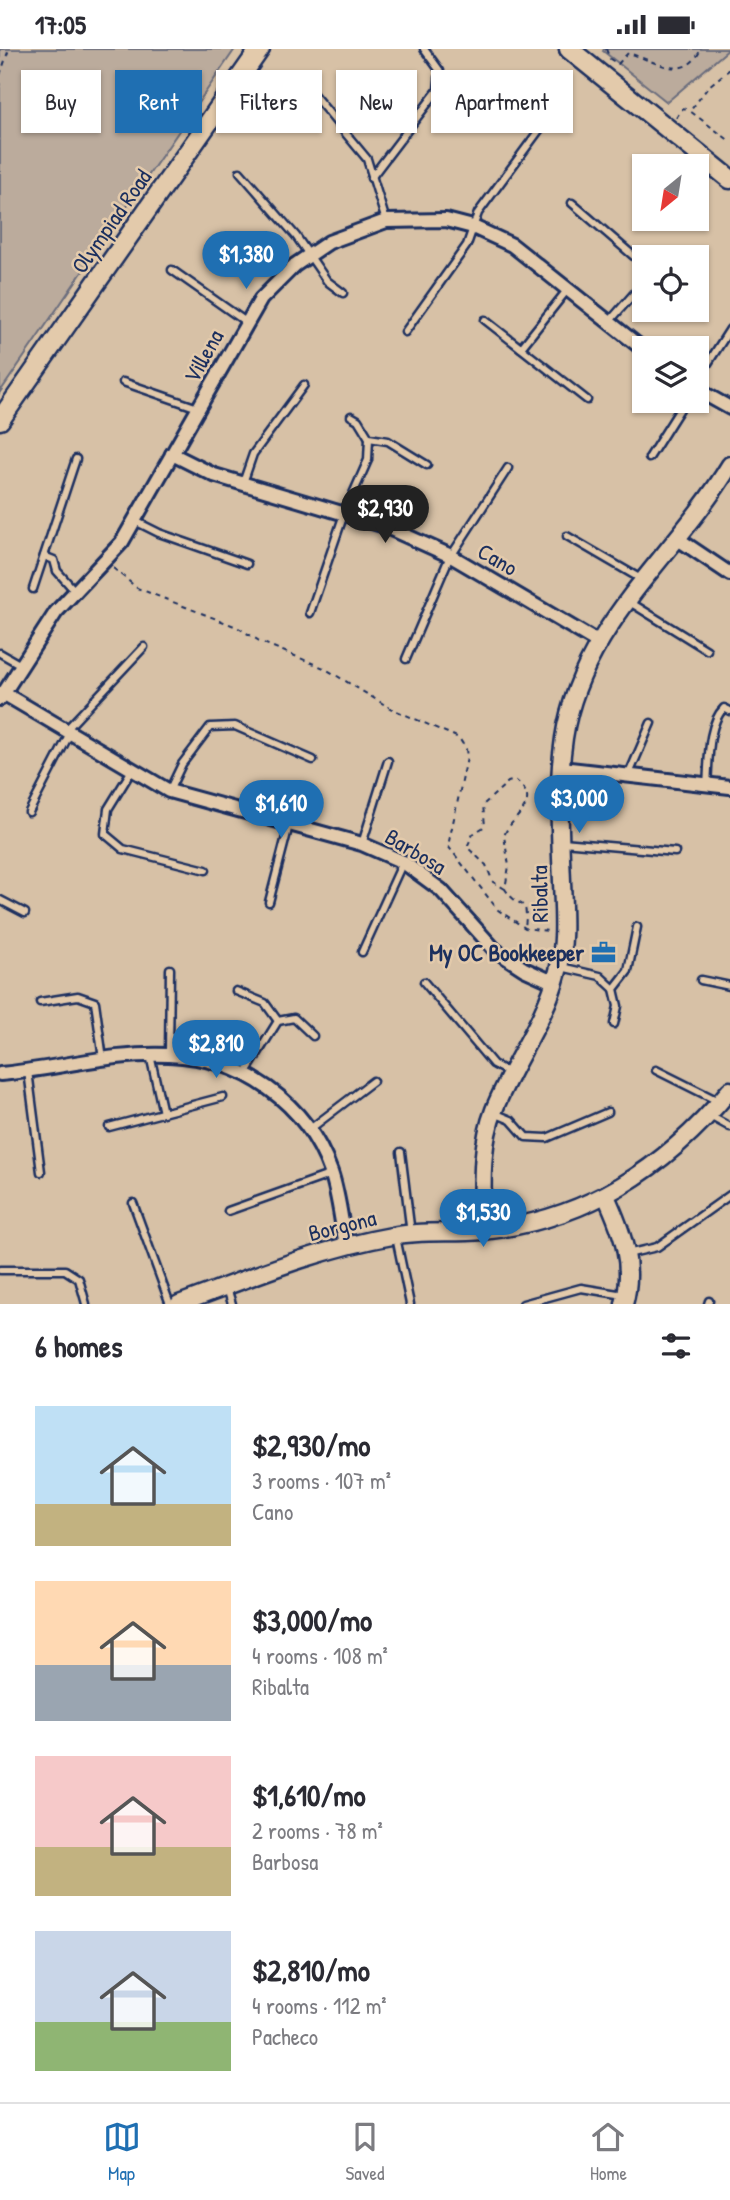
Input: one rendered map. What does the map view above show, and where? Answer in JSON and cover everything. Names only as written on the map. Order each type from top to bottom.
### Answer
[{"type":"main road","name":"Olympiad Road","points":[[0,420],[260,49]]},
{"type":"main road","points":[[579,52],[730,179]]},
{"type":"street","name":"Villena","points":[[2,696],[56,612],[107,561],[135,521],[246,322],[278,280],[309,254],[357,230],[386,221],[446,220],[473,227],[512,245],[632,341]]},
{"type":"street","points":[[709,396],[730,408]]},
{"type":"street","name":"Cano","points":[[172,454],[214,475],[382,525],[450,556],[598,643]]},
{"type":"street","name":"Ribalta","points":[[483,1231],[484,1156],[493,1112],[547,1007],[559,966],[563,932],[561,768],[573,701],[598,643],[626,600],[678,539],[730,465]]},
{"type":"street","points":[[678,539],[730,572]]},
{"type":"street","name":"Barbosa","points":[[2,696],[169,791],[362,845],[403,862],[441,890],[495,950],[524,969],[555,983]]},
{"type":"street","points":[[561,768],[730,787]]},
{"type":"street","points":[[0,1073],[169,1055],[197,1058],[245,1074],[279,1095],[310,1129],[331,1174],[345,1245]]},
{"type":"street","name":"Borgona","points":[[179,1304],[345,1245],[403,1234],[483,1231],[535,1221],[606,1196],[650,1170],[675,1150],[725,1096]]},
{"type":"street","points":[[606,1196],[621,1228],[627,1254],[625,1300]]},
{"type":"lane","points":[[370,178],[438,90],[440,71],[424,49]]},
{"type":"lane","points":[[322,105],[367,159],[370,178],[386,221]]},
{"type":"lane","points":[[405,332],[467,245],[478,213],[537,133]]},
{"type":"lane","points":[[240,172],[309,254],[327,281],[344,293]]},
{"type":"lane","points":[[572,203],[632,255]]},
{"type":"lane","points":[[172,270],[246,322]]},
{"type":"lane","points":[[520,348],[568,289]]},
{"type":"lane","points":[[609,322],[632,296]]},
{"type":"lane","points":[[485,320],[587,400]]},
{"type":"lane","points":[[709,362],[730,329]]},
{"type":"lane","points":[[123,382],[198,408]]},
{"type":"lane","points":[[243,484],[253,454],[304,385]]},
{"type":"lane","points":[[649,458],[677,413]]},
{"type":"lane","points":[[310,613],[344,514],[368,460],[369,438],[358,420],[351,416]]},
{"type":"lane","points":[[369,438],[388,441],[427,465]]},
{"type":"lane","points":[[33,589],[76,459]]},
{"type":"lane","points":[[406,659],[450,556],[508,468]]},
{"type":"lane","points":[[135,521],[159,533],[247,564]]},
{"type":"lane","points":[[567,536],[642,580]]},
{"type":"lane","points":[[44,556],[54,560],[57,571],[75,591]]},
{"type":"lane","points":[[626,600],[707,650]]},
{"type":"lane","points":[[29,813],[67,732],[144,647]]},
{"type":"lane","points":[[0,653],[21,665]]},
{"type":"lane","points":[[706,785],[712,732],[720,710],[724,708],[730,711]]},
{"type":"lane","points":[[628,776],[651,723]]},
{"type":"lane","points":[[169,791],[182,764],[210,727],[235,726],[313,760]]},
{"type":"lane","points":[[362,845],[388,761]]},
{"type":"lane","points":[[132,770],[108,809],[105,834],[122,849],[206,870]]},
{"type":"lane","points":[[269,902],[289,825]]},
{"type":"lane","points":[[561,842],[675,852]]},
{"type":"lane","points":[[362,952],[403,862]]},
{"type":"lane","points":[[0,900],[25,913]]},
{"type":"lane","points":[[614,989],[628,971],[637,927]]},
{"type":"lane","points":[[559,966],[600,976],[614,989],[618,1006],[614,1024]]},
{"type":"lane","points":[[169,1055],[170,969]]},
{"type":"lane","points":[[701,980],[730,986]]},
{"type":"lane","points":[[424,982],[493,1064],[511,1074]]},
{"type":"lane","points":[[236,991],[265,1003],[278,1021]]},
{"type":"lane","points":[[40,1002],[78,996],[95,1002],[103,1061]]},
{"type":"lane","points":[[245,1074],[278,1021],[294,1018],[313,1036]]},
{"type":"lane","points":[[150,1055],[163,1114]]},
{"type":"lane","points":[[656,1070],[725,1096]]},
{"type":"lane","points":[[28,1071],[41,1173]]},
{"type":"lane","points":[[310,1129],[373,1081]]},
{"type":"lane","points":[[109,1127],[223,1097]]},
{"type":"lane","points":[[493,1112],[511,1120],[526,1137],[547,1137],[608,1112]]},
{"type":"lane","points":[[708,1115],[730,1127]]},
{"type":"lane","points":[[401,1152],[403,1234],[410,1304]]},
{"type":"lane","points":[[228,1211],[331,1174]]},
{"type":"lane","points":[[627,1254],[657,1247],[730,1195]]},
{"type":"lane","points":[[134,1203],[170,1304]]},
{"type":"lane","points":[[0,1270],[65,1270],[79,1279],[86,1304]]},
{"type":"lane","points":[[226,1286],[232,1304]]},
{"type":"lane","points":[[523,1304],[581,1288],[625,1300]]},
{"type":"path","points":[[0,75],[9,49]]},
{"type":"path","points":[[606,49],[610,59],[618,64],[628,53]]},
{"type":"path","points":[[626,49],[628,53],[671,69],[696,59],[701,49]]},
{"type":"path","points":[[690,111],[709,86],[730,69]]},
{"type":"path","points":[[668,128],[683,108],[730,141]]},
{"type":"path","points":[[107,561],[123,580],[137,588],[237,627],[261,642],[324,668],[390,708],[458,738],[466,749],[466,770],[449,830],[448,846],[498,910],[525,928],[563,932]]},
{"type":"path","points":[[505,890],[509,856],[504,836],[523,812],[527,801],[522,786],[515,780],[508,782],[483,805],[485,826],[473,834],[467,847],[486,865],[493,882],[527,907],[529,912],[525,928]]},
{"type":"shaded area","points":[[0,49],[235,49],[221,70],[216,70],[216,77],[202,97],[202,70],[115,70],[115,133],[177,133],[0,392]]},
{"type":"shaded area","points":[[729,49],[667,102],[603,51]]},
{"type":"place","name":"My OC Bookkeeper","points":[[604,952]]}]
